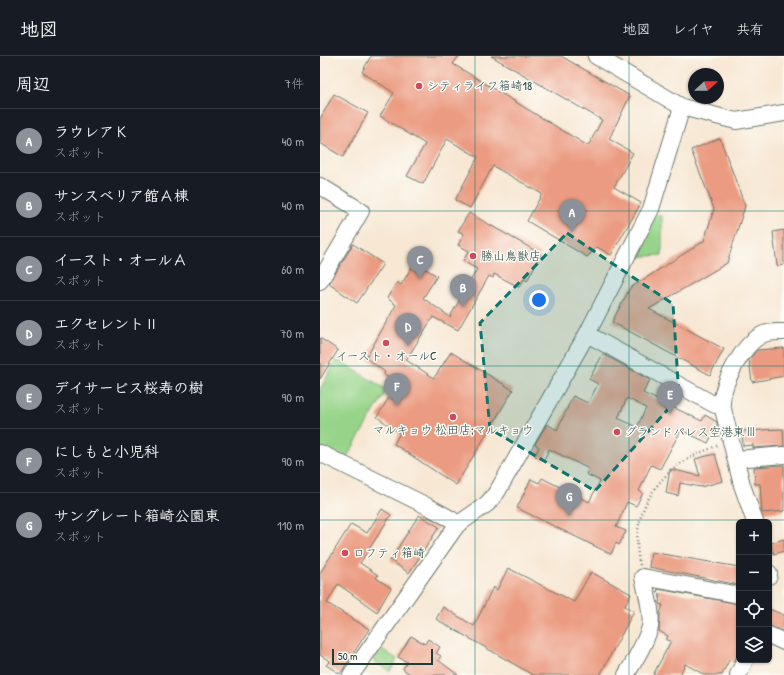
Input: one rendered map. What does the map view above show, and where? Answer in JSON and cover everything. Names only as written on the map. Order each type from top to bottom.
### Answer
[{"type":"street","points":[[596,56],[682,107],[736,121],[784,113]]},
{"type":"street","points":[[351,675],[457,525],[488,504],[497,492],[587,334],[650,209],[682,107]]},
{"type":"street","points":[[320,186],[361,211],[320,281]]},
{"type":"street","points":[[754,519],[736,459],[722,404],[721,394],[737,361],[750,344],[760,336],[769,332],[784,332]]},
{"type":"street","points":[[587,334],[715,405],[722,404]]},
{"type":"street","points":[[320,453],[435,510],[451,519],[457,525]]},
{"type":"street","points":[[736,459],[784,455]]},
{"type":"street","points":[[626,675],[643,645],[650,626],[649,608],[643,577],[736,594]]},
{"type":"street","points":[[772,636],[784,642]]},
{"type":"street","points":[[738,675],[744,663]]},
{"type":"path","points":[[643,577],[637,552],[638,528],[645,503],[655,488],[671,471],[690,458],[731,440]]},
{"type":"highlighted area","points":[[567,233],[673,304],[679,397],[595,491],[490,429],[480,323]]},
{"type":"green space","points":[[655,215],[662,216],[662,255],[634,257]]},
{"type":"green space","points":[[337,359],[387,390],[345,460],[320,447],[320,389]]},
{"type":"green space","points":[[380,648],[397,659],[390,672],[373,660]]},
{"type":"building","points":[[371,56],[459,56],[453,64],[588,146],[602,120],[491,56],[561,56],[630,96],[609,139],[633,153],[614,187],[641,203],[611,255],[597,247],[587,257],[527,221],[542,194],[493,166],[470,208],[455,200],[478,157],[447,139],[423,184],[407,176],[425,144],[380,116],[394,93],[362,72]]},
{"type":"building","points":[[334,94],[368,113],[343,157],[320,143],[320,119]]},
{"type":"building","points":[[720,138],[745,206],[727,263],[649,309],[724,349],[710,375],[612,322],[630,288],[704,241],[714,209],[691,150]]},
{"type":"building","points":[[469,213],[541,254],[527,281],[524,279],[519,287],[494,274],[493,278],[489,276],[458,330],[433,317],[406,360],[434,378],[451,352],[513,390],[456,485],[394,444],[400,433],[377,417],[396,386],[384,374],[385,372],[366,358],[396,305],[387,298],[397,282],[401,285],[415,262],[437,276],[423,298],[450,317],[477,269],[463,261],[469,251],[458,245],[464,234],[458,231]]},
{"type":"building","points":[[784,230],[784,265],[777,266],[773,232]]},
{"type":"building","points":[[353,244],[383,264],[357,303],[329,284]]},
{"type":"building","points":[[320,338],[338,350],[320,379]]},
{"type":"building","points":[[784,348],[784,376],[752,382],[749,360],[757,350]]},
{"type":"building","points":[[603,354],[650,380],[643,393],[702,421],[705,415],[717,422],[708,443],[681,430],[660,469],[651,465],[639,491],[643,493],[636,506],[627,502],[616,527],[626,531],[619,545],[616,543],[611,554],[517,508],[531,479],[539,483],[542,478],[589,502],[600,481],[586,474],[589,469],[549,449],[544,460],[535,456],[539,447],[535,444],[547,424],[557,430],[573,396],[588,403],[598,384],[589,379]],"holes":[[[627,398],[646,408],[637,427],[618,418]]]},
{"type":"building","points":[[783,429],[784,446],[753,448],[753,445],[743,446],[742,431]]},
{"type":"building","points":[[715,454],[723,481],[701,487],[680,483],[678,496],[666,493],[670,469],[700,476],[695,459]]},
{"type":"building","points":[[784,465],[784,511],[762,513],[760,484],[755,484],[754,467]]},
{"type":"building","points":[[382,509],[391,515],[360,563],[378,575],[376,578],[391,588],[377,612],[338,584],[327,603],[369,629],[340,674],[326,665],[330,661],[320,655],[320,573],[351,524],[367,533]]},
{"type":"building","points":[[419,515],[439,527],[409,573],[390,560]]},
{"type":"building","points":[[784,539],[784,551],[774,554],[772,543]]},
{"type":"building","points":[[651,552],[736,566],[736,584],[649,567]]},
{"type":"building","points":[[508,568],[574,602],[591,572],[631,594],[625,606],[634,611],[600,675],[533,675],[436,619],[443,607],[474,626],[493,587],[497,590]]},
{"type":"building","points":[[658,589],[736,603],[736,658],[734,661],[729,660],[722,675],[705,675],[685,664],[680,675],[653,675],[671,641],[666,640],[668,636],[659,631],[660,613],[663,605],[659,604],[660,594],[657,593]]},
{"type":"building","points":[[772,610],[784,615],[784,632],[772,627]]},
{"type":"building","points":[[411,636],[425,644],[428,639],[440,647],[436,653],[441,656],[438,660],[458,675],[411,675],[403,669],[407,662],[398,657]]},
{"type":"place","name":"シティライフ箱崎18","points":[[419,86]]},
{"type":"place","name":"ラウレアＫ","points":[[572,232]]},
{"type":"place","name":"勝山鳥獣店","points":[[473,256]]},
{"type":"place","name":"イースト・オールＡ","points":[[420,279]]},
{"type":"place","name":"サンスベリア館Ａ棟","points":[[463,307]]},
{"type":"place","name":"イースト・オールC","points":[[386,343]]},
{"type":"place","name":"エクセレントⅡ","points":[[408,346]]},
{"type":"place","name":"にしもと小児科","points":[[397,406]]},
{"type":"place","name":"デイサービス桜寿の樹","points":[[670,414]]},
{"type":"place","name":"マルキョウ 松田店;マルキョウ","points":[[453,417]]},
{"type":"place","name":"グランドパレス空港東Ⅲ","points":[[617,432]]},
{"type":"place","name":"サングレート箱崎公園東","points":[[569,516]]},
{"type":"place","name":"ロフティ箱崎","points":[[345,553]]}]
